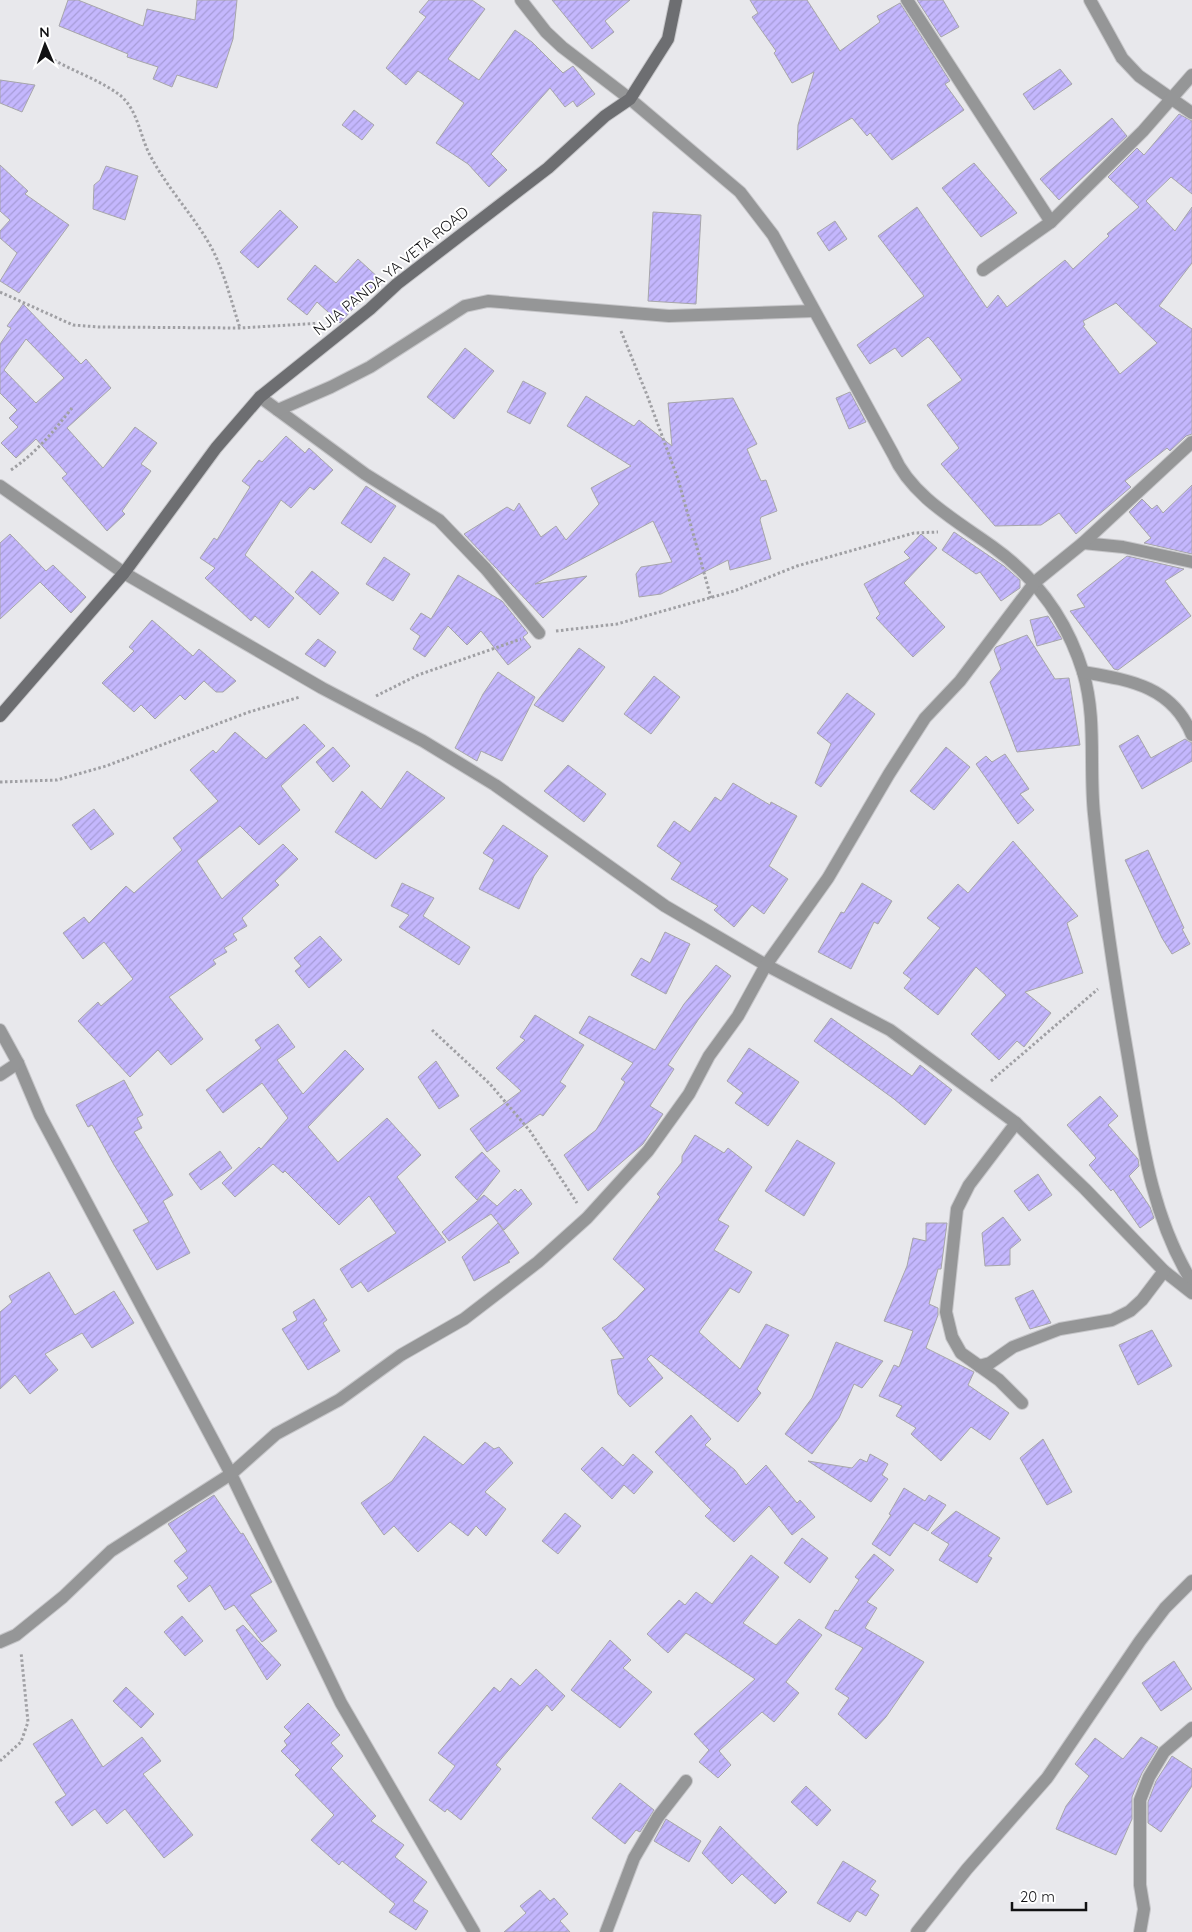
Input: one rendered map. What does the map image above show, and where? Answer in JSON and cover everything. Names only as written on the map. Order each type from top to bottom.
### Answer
[{"type":"street","points":[[522,0],[546,32],[562,47],[630,99],[740,192],[773,235],[893,454],[901,473],[941,511],[967,531],[994,547],[1035,582],[1061,618],[1083,672],[1091,704],[1094,811],[1115,977],[1146,1165],[1167,1234],[1192,1282]]},
{"type":"street","name":"NJIA PANDA YA VETA ROAD","points":[[0,716],[124,573],[216,448],[260,398],[277,386],[352,321],[370,309],[397,284],[548,168],[605,116],[630,99],[668,39],[676,0]]},
{"type":"street","points":[[907,0],[1051,222]]},
{"type":"street","points":[[1090,0],[1122,58],[1139,76],[1192,113]]},
{"type":"street","points":[[983,270],[1051,222],[1112,163],[1192,75]]},
{"type":"street","points":[[278,410],[331,387],[370,367],[465,306],[477,302],[488,301],[669,316],[814,311]]},
{"type":"street","points":[[260,398],[365,474],[439,520],[486,568],[539,633]]},
{"type":"street","points":[[0,1642],[16,1635],[63,1597],[111,1551],[231,1474],[276,1434],[339,1400],[401,1356],[464,1319],[538,1262],[588,1218],[648,1151],[689,1094],[710,1056],[738,1016],[766,965],[828,878],[889,774],[925,718],[960,681],[1035,582],[1082,543],[1192,442]]},
{"type":"street","points":[[0,486],[124,573],[355,707],[424,741],[495,785],[665,906],[766,965],[890,1030],[977,1092],[1016,1123],[1164,1271],[1192,1294]]},
{"type":"street","points":[[1082,543],[1123,547],[1192,562]]},
{"type":"street","points":[[1083,672],[1128,680],[1152,689],[1172,704],[1192,735]]},
{"type":"street","points":[[0,1030],[18,1063],[40,1115],[231,1474],[342,1703],[474,1932]]},
{"type":"street","points":[[0,1075],[18,1063]]},
{"type":"street","points":[[1016,1123],[969,1185],[957,1209],[946,1312],[952,1337],[961,1352],[999,1380],[1022,1403]]},
{"type":"street","points":[[979,1366],[990,1363],[1013,1347],[1060,1329],[1112,1320],[1130,1311],[1142,1300],[1164,1271]]},
{"type":"street","points":[[917,1932],[967,1870],[1047,1778],[1140,1641],[1165,1608],[1192,1581]]},
{"type":"street","points":[[1140,1932],[1144,1909],[1140,1885],[1140,1800],[1149,1777],[1164,1752],[1192,1728]]},
{"type":"street","points":[[606,1932],[634,1858],[658,1817],[686,1781]]},
{"type":"path","points":[[54,60],[102,84],[121,96],[129,105],[137,120],[150,156],[177,200],[210,244],[217,259],[240,328]]},
{"type":"path","points":[[0,292],[73,325],[98,327],[240,328],[352,321]]},
{"type":"path","points":[[612,311],[647,395],[678,479],[711,598]]},
{"type":"path","points":[[7,473],[29,457],[48,438],[72,408]]},
{"type":"path","points":[[355,707],[418,675],[539,633],[617,624],[734,592],[798,566],[914,533],[967,531]]},
{"type":"path","points":[[0,782],[57,780],[106,766],[249,712],[294,700],[322,688]]},
{"type":"path","points":[[977,1092],[1115,977]]},
{"type":"path","points":[[432,1030],[490,1084],[530,1132],[588,1218]]},
{"type":"path","points":[[0,1761],[22,1742],[28,1722],[24,1661],[16,1635]]},
{"type":"building","points":[[68,0],[78,0],[143,26],[147,9],[195,20],[197,0],[237,0],[233,39],[217,88],[177,75],[172,87],[153,79],[158,67],[127,57],[128,54],[59,26]]},
{"type":"building","points":[[429,0],[472,0],[485,9],[448,59],[479,80],[515,30],[532,42],[563,73],[573,66],[595,94],[577,107],[573,101],[565,107],[550,88],[491,154],[507,170],[489,187],[468,164],[436,143],[464,103],[418,71],[406,85],[386,68],[426,17],[419,12]]},
{"type":"building","points":[[552,0],[630,0],[605,21],[614,32],[592,49]]},
{"type":"building","points":[[750,0],[807,0],[840,51],[880,22],[877,16],[900,3],[950,81],[945,84],[964,110],[892,160],[870,133],[867,136],[852,118],[797,150],[798,125],[814,72],[792,83],[774,53],[776,51],[752,17],[758,13]]},
{"type":"building","points":[[917,0],[943,0],[959,27],[941,37]]},
{"type":"building","points":[[1060,69],[1072,84],[1034,110],[1023,94]]},
{"type":"building","points":[[0,80],[35,85],[22,112],[0,103]]},
{"type":"building","points":[[354,110],[374,125],[362,140],[342,125]]},
{"type":"building","points":[[1179,114],[1192,121],[1192,194],[1171,177],[1146,201],[1175,231],[1192,207],[1192,263],[1159,306],[1192,329],[1192,434],[1186,436],[1170,451],[1167,448],[1125,481],[1131,487],[1076,534],[1059,513],[1041,525],[995,526],[941,464],[959,448],[927,405],[962,380],[928,337],[902,357],[895,348],[870,364],[857,345],[924,296],[878,236],[917,207],[987,308],[998,295],[1007,307],[1065,260],[1073,269],[1109,236],[1107,234],[1139,207],[1108,177],[1137,148],[1144,155]],"holes":[[[1116,303],[1157,343],[1120,374],[1083,326],[1085,325],[1083,321]]]},
{"type":"building","points":[[1112,118],[1127,136],[1059,200],[1040,179]]},
{"type":"building","points":[[974,163],[1017,213],[981,237],[942,188]]},
{"type":"building","points":[[0,165],[28,191],[25,194],[69,225],[19,293],[0,281],[17,253],[0,238],[0,231],[10,220],[0,211]]},
{"type":"building","points":[[106,166],[138,176],[125,220],[93,209],[94,185],[100,180]]},
{"type":"building","points":[[280,210],[298,227],[258,268],[240,252]]},
{"type":"building","points":[[653,212],[701,215],[696,304],[648,301]]},
{"type":"building","points":[[835,221],[847,239],[829,251],[817,233]]},
{"type":"building","points":[[358,259],[380,279],[340,323],[317,302],[307,315],[287,299],[315,265],[336,283]]},
{"type":"building","points":[[23,304],[81,364],[86,359],[111,388],[67,428],[103,468],[135,427],[157,443],[141,464],[151,471],[122,511],[125,514],[107,531],[62,478],[67,474],[36,439],[16,458],[1,443],[18,427],[9,418],[17,410],[0,393],[0,344],[11,328],[7,326]],"holes":[[[26,339],[64,378],[36,403],[4,370]]]},
{"type":"building","points":[[465,348],[494,371],[454,419],[427,397]]},
{"type":"building","points":[[523,381],[546,393],[530,424],[507,412]]},
{"type":"building","points":[[850,392],[866,422],[849,429],[836,398]]},
{"type":"building","points":[[586,396],[634,426],[639,420],[672,446],[668,403],[733,398],[757,444],[747,449],[761,481],[766,480],[777,511],[761,517],[760,520],[771,559],[730,570],[728,560],[661,594],[639,597],[636,574],[641,567],[672,562],[653,521],[535,584],[587,576],[543,618],[464,534],[507,507],[514,511],[519,503],[541,537],[556,526],[566,540],[599,504],[591,488],[631,466],[567,426]]},
{"type":"building","points":[[286,436],[305,453],[309,448],[333,470],[314,490],[310,487],[291,508],[281,500],[245,555],[294,598],[269,628],[255,616],[251,621],[205,578],[215,568],[200,558],[214,538],[217,540],[250,487],[242,481],[259,460],[262,462]]},
{"type":"building","points":[[1192,485],[1192,554],[1144,543],[1151,538],[1129,512],[1142,499],[1152,509],[1157,505],[1163,513]]},
{"type":"building","points":[[366,486],[396,506],[371,543],[341,523]]},
{"type":"building","points":[[954,532],[1004,566],[1020,580],[1020,588],[1001,601],[980,572],[976,574],[942,550]]},
{"type":"building","points":[[10,534],[46,571],[53,565],[86,597],[71,613],[40,582],[0,619],[0,543]]},
{"type":"building","points":[[921,534],[937,548],[904,583],[945,627],[913,657],[876,618],[880,614],[864,584],[910,558],[904,552]]},
{"type":"building","points":[[1127,556],[1184,569],[1165,581],[1191,616],[1118,670],[1114,669],[1070,611],[1085,607],[1077,595]]},
{"type":"building","points":[[384,557],[410,574],[393,601],[366,584]]},
{"type":"building","points":[[312,571],[339,593],[320,615],[295,592]]},
{"type":"building","points":[[458,575],[502,601],[528,633],[523,637],[531,647],[508,665],[481,631],[467,645],[448,626],[425,657],[413,649],[420,636],[410,629],[421,613],[431,619]]},
{"type":"building","points":[[1048,616],[1062,639],[1037,646],[1030,620]]},
{"type":"building","points":[[152,620],[193,656],[199,649],[236,681],[223,692],[216,692],[204,681],[185,700],[180,695],[155,719],[141,705],[134,712],[102,683],[134,651],[129,647]]},
{"type":"building","points":[[1027,635],[1055,679],[1069,678],[1080,745],[1017,752],[990,682],[1001,669],[994,650],[996,647]]},
{"type":"building","points":[[318,639],[336,652],[325,667],[305,654]]},
{"type":"building","points":[[579,648],[605,667],[563,722],[534,705]]},
{"type":"building","points":[[498,672],[535,697],[502,761],[481,751],[477,761],[455,748],[483,694]]},
{"type":"building","points":[[654,676],[680,697],[651,734],[624,714]]},
{"type":"building","points":[[847,693],[875,714],[821,787],[815,783],[831,744],[817,733]]},
{"type":"building","points":[[304,724],[325,746],[281,786],[300,810],[259,845],[240,826],[197,861],[222,899],[283,844],[298,859],[275,881],[279,885],[242,918],[247,926],[233,934],[237,940],[224,948],[227,952],[213,960],[216,964],[169,997],[203,1039],[171,1065],[158,1050],[130,1077],[78,1021],[98,1002],[101,1006],[133,979],[104,942],[83,959],[63,933],[84,917],[89,923],[126,886],[134,893],[182,850],[173,838],[218,801],[190,770],[213,750],[216,753],[235,732],[266,759]]},
{"type":"building","points":[[1138,735],[1151,758],[1185,739],[1192,743],[1192,761],[1142,789],[1119,746]]},
{"type":"building","points":[[333,747],[350,766],[333,782],[316,762]]},
{"type":"building","points":[[946,747],[970,767],[934,810],[910,791]]},
{"type":"building","points":[[1005,754],[1029,789],[1020,794],[1034,810],[1018,824],[976,764],[986,756],[992,762]]},
{"type":"building","points":[[568,765],[606,794],[584,822],[544,791]]},
{"type":"building","points":[[407,771],[445,798],[376,859],[335,832],[362,791],[381,809]]},
{"type":"building","points":[[733,783],[770,805],[771,802],[797,816],[769,866],[788,879],[764,914],[752,905],[734,927],[714,910],[718,906],[671,879],[681,863],[657,846],[674,821],[690,832],[715,797],[721,801]]},
{"type":"building","points":[[94,809],[114,834],[91,850],[72,825]]},
{"type":"building","points":[[503,825],[548,856],[534,876],[519,909],[479,889],[494,860],[483,853]]},
{"type":"building","points":[[1013,841],[1078,916],[1067,923],[1083,973],[1025,992],[1051,1013],[1024,1047],[1017,1041],[999,1060],[971,1034],[1006,995],[976,967],[938,1015],[904,988],[911,979],[903,973],[940,928],[927,918],[958,884],[968,893]]},
{"type":"building","points":[[1148,850],[1190,944],[1172,954],[1162,938],[1125,860]]},
{"type":"building","points":[[402,883],[434,898],[423,916],[470,947],[459,965],[399,927],[409,915],[391,906]]},
{"type":"building","points":[[862,883],[892,901],[878,924],[874,922],[851,969],[818,952],[841,912],[844,913]]},
{"type":"building","points":[[665,932],[690,944],[666,994],[631,975],[641,958],[650,963]]},
{"type":"building","points":[[320,936],[342,960],[309,988],[295,971],[301,966],[294,958]]},
{"type":"building","points":[[716,965],[731,976],[698,1020],[668,1065],[674,1069],[650,1106],[663,1114],[643,1144],[588,1191],[564,1155],[596,1130],[625,1082],[621,1079],[633,1063],[579,1033],[589,1016],[655,1050],[684,1004]]},
{"type":"building","points":[[535,1015],[584,1045],[560,1082],[566,1086],[543,1116],[540,1114],[487,1152],[470,1129],[521,1091],[496,1068],[525,1040],[520,1037]]},
{"type":"building","points":[[831,1018],[912,1076],[920,1065],[952,1090],[925,1125],[894,1099],[814,1041]]},
{"type":"building","points":[[278,1024],[295,1047],[277,1060],[303,1094],[345,1050],[364,1069],[308,1127],[338,1162],[387,1118],[421,1155],[397,1177],[446,1242],[368,1292],[361,1282],[352,1288],[340,1269],[396,1233],[369,1196],[339,1225],[285,1171],[283,1173],[273,1164],[235,1197],[222,1183],[259,1147],[261,1149],[288,1118],[262,1083],[223,1113],[206,1090],[261,1048],[255,1040]]},
{"type":"building","points":[[749,1048],[799,1082],[768,1126],[735,1103],[743,1093],[727,1081]]},
{"type":"building","points":[[436,1061],[459,1096],[439,1109],[418,1077]]},
{"type":"building","points":[[124,1080],[143,1115],[137,1118],[142,1128],[134,1132],[173,1195],[163,1201],[190,1253],[157,1270],[133,1230],[149,1222],[92,1125],[88,1127],[76,1105]]},
{"type":"building","points":[[1100,1096],[1118,1116],[1108,1125],[1138,1159],[1139,1166],[1129,1176],[1150,1207],[1154,1218],[1140,1228],[1113,1189],[1111,1191],[1089,1165],[1096,1158],[1067,1125]]},
{"type":"building","points":[[695,1135],[724,1153],[728,1148],[752,1167],[718,1220],[729,1226],[714,1250],[752,1272],[739,1293],[730,1288],[699,1332],[740,1369],[766,1324],[789,1335],[757,1389],[761,1393],[738,1422],[651,1355],[647,1359],[663,1378],[630,1407],[618,1394],[611,1360],[624,1358],[602,1328],[616,1319],[645,1289],[613,1259],[660,1197],[657,1194],[682,1162],[682,1156]]},
{"type":"building","points":[[797,1140],[835,1163],[804,1216],[765,1191]]},
{"type":"building","points":[[220,1151],[232,1168],[201,1190],[189,1174]]},
{"type":"building","points":[[482,1152],[500,1171],[477,1200],[455,1177]]},
{"type":"building","points":[[1038,1174],[1052,1195],[1029,1211],[1014,1191]]},
{"type":"building","points":[[515,1189],[518,1192],[521,1189],[532,1204],[504,1230],[491,1214],[449,1241],[442,1232],[484,1195],[497,1206]]},
{"type":"building","points":[[1003,1217],[1021,1240],[1010,1249],[1010,1265],[985,1266],[982,1233]]},
{"type":"building","points":[[498,1223],[519,1253],[508,1261],[510,1262],[474,1281],[462,1257]]},
{"type":"building","points":[[926,1223],[947,1223],[941,1269],[938,1269],[929,1304],[938,1308],[938,1315],[926,1348],[974,1372],[968,1385],[1009,1413],[990,1440],[971,1427],[941,1461],[911,1434],[916,1428],[896,1416],[902,1406],[879,1396],[894,1365],[899,1367],[913,1331],[884,1321],[907,1266],[913,1238],[926,1241]]},
{"type":"building","points":[[49,1272],[75,1315],[114,1291],[134,1323],[92,1348],[82,1333],[45,1354],[58,1370],[30,1394],[15,1375],[0,1389],[0,1312],[12,1302],[9,1296]]},
{"type":"building","points":[[1033,1290],[1051,1323],[1030,1329],[1015,1298]]},
{"type":"building","points":[[314,1299],[327,1320],[323,1323],[340,1351],[308,1370],[282,1329],[297,1320],[293,1312]]},
{"type":"building","points":[[1152,1330],[1172,1366],[1138,1385],[1119,1345]]},
{"type":"building","points":[[836,1342],[883,1361],[862,1388],[854,1384],[839,1418],[812,1454],[785,1434],[812,1398]]},
{"type":"building","points":[[691,1415],[711,1439],[705,1445],[735,1470],[746,1485],[766,1465],[797,1503],[800,1500],[815,1517],[792,1535],[769,1506],[734,1542],[705,1516],[711,1510],[655,1452]]},
{"type":"building","points":[[424,1436],[463,1465],[485,1442],[494,1449],[499,1447],[513,1463],[485,1492],[506,1509],[486,1536],[476,1526],[468,1536],[450,1522],[418,1552],[394,1526],[384,1535],[361,1503],[392,1481]]},
{"type":"building","points":[[1043,1439],[1072,1492],[1047,1505],[1020,1458]]},
{"type":"building","points":[[602,1447],[623,1466],[633,1454],[653,1472],[634,1494],[624,1485],[612,1499],[581,1469]]},
{"type":"building","points":[[870,1454],[888,1464],[882,1475],[888,1479],[871,1502],[808,1461],[852,1468],[860,1459],[867,1462]]},
{"type":"building","points":[[904,1488],[925,1501],[929,1495],[946,1505],[928,1531],[914,1523],[890,1556],[872,1544],[891,1515],[889,1514]]},
{"type":"building","points":[[214,1495],[241,1534],[243,1533],[272,1582],[250,1595],[277,1631],[262,1642],[234,1605],[225,1610],[210,1585],[189,1602],[177,1586],[188,1578],[174,1561],[187,1551],[168,1524]]},
{"type":"building","points":[[956,1511],[1000,1538],[988,1556],[992,1558],[977,1583],[939,1560],[949,1544],[931,1533]]},
{"type":"building","points":[[565,1513],[581,1526],[558,1554],[542,1541]]},
{"type":"building","points":[[802,1538],[828,1558],[810,1583],[784,1563]]},
{"type":"building","points":[[874,1554],[894,1570],[867,1602],[877,1608],[865,1628],[924,1662],[886,1717],[866,1739],[838,1714],[849,1698],[835,1689],[863,1648],[825,1628],[835,1610],[838,1611],[859,1580],[855,1577]]},
{"type":"building","points":[[751,1555],[779,1577],[743,1623],[776,1645],[799,1619],[822,1635],[786,1682],[799,1693],[774,1722],[762,1712],[719,1751],[731,1765],[718,1778],[699,1762],[709,1750],[694,1734],[755,1679],[686,1633],[668,1653],[647,1634],[679,1600],[685,1605],[696,1592],[712,1604]]},
{"type":"building","points":[[182,1616],[203,1641],[185,1656],[164,1632]]},
{"type":"building","points":[[243,1625],[281,1665],[267,1680],[236,1630]]},
{"type":"building","points":[[610,1640],[631,1660],[623,1668],[652,1692],[620,1728],[571,1690]]},
{"type":"building","points":[[1174,1661],[1192,1689],[1161,1711],[1142,1683]]},
{"type":"building","points":[[536,1669],[565,1696],[552,1711],[547,1705],[496,1765],[501,1769],[461,1820],[447,1809],[445,1812],[429,1800],[455,1766],[438,1753],[494,1687],[500,1692],[511,1678],[520,1686]]},
{"type":"building","points":[[126,1687],[154,1714],[141,1728],[113,1701]]},
{"type":"building","points":[[308,1703],[340,1735],[331,1743],[343,1756],[331,1768],[376,1816],[371,1821],[404,1845],[395,1857],[427,1882],[413,1901],[428,1911],[416,1930],[389,1912],[395,1904],[342,1861],[339,1865],[311,1840],[334,1815],[295,1775],[300,1770],[281,1751],[287,1745],[284,1741],[291,1734],[284,1727]]},
{"type":"building","points":[[72,1719],[103,1767],[142,1737],[161,1761],[143,1774],[193,1835],[164,1858],[125,1809],[107,1824],[95,1809],[72,1826],[55,1802],[66,1795],[33,1744]]},
{"type":"building","points":[[1141,1737],[1158,1747],[1142,1773],[1132,1797],[1132,1819],[1116,1855],[1056,1829],[1066,1806],[1089,1776],[1075,1764],[1095,1738],[1123,1759]]},
{"type":"building","points":[[1172,1756],[1192,1769],[1192,1786],[1161,1832],[1148,1823],[1148,1802],[1156,1781]]},
{"type":"building","points":[[620,1783],[654,1810],[640,1832],[636,1830],[625,1844],[592,1818]]},
{"type":"building","points":[[806,1786],[831,1810],[817,1826],[791,1802]]},
{"type":"building","points":[[666,1819],[701,1841],[689,1862],[654,1841]]},
{"type":"building","points":[[720,1826],[787,1892],[775,1904],[742,1874],[732,1884],[702,1853]]},
{"type":"building","points":[[843,1861],[876,1881],[870,1889],[879,1895],[866,1916],[857,1911],[850,1922],[817,1903]]},
{"type":"building","points":[[540,1890],[550,1901],[554,1898],[568,1914],[560,1921],[570,1932],[504,1932],[526,1913],[520,1906]]}]
